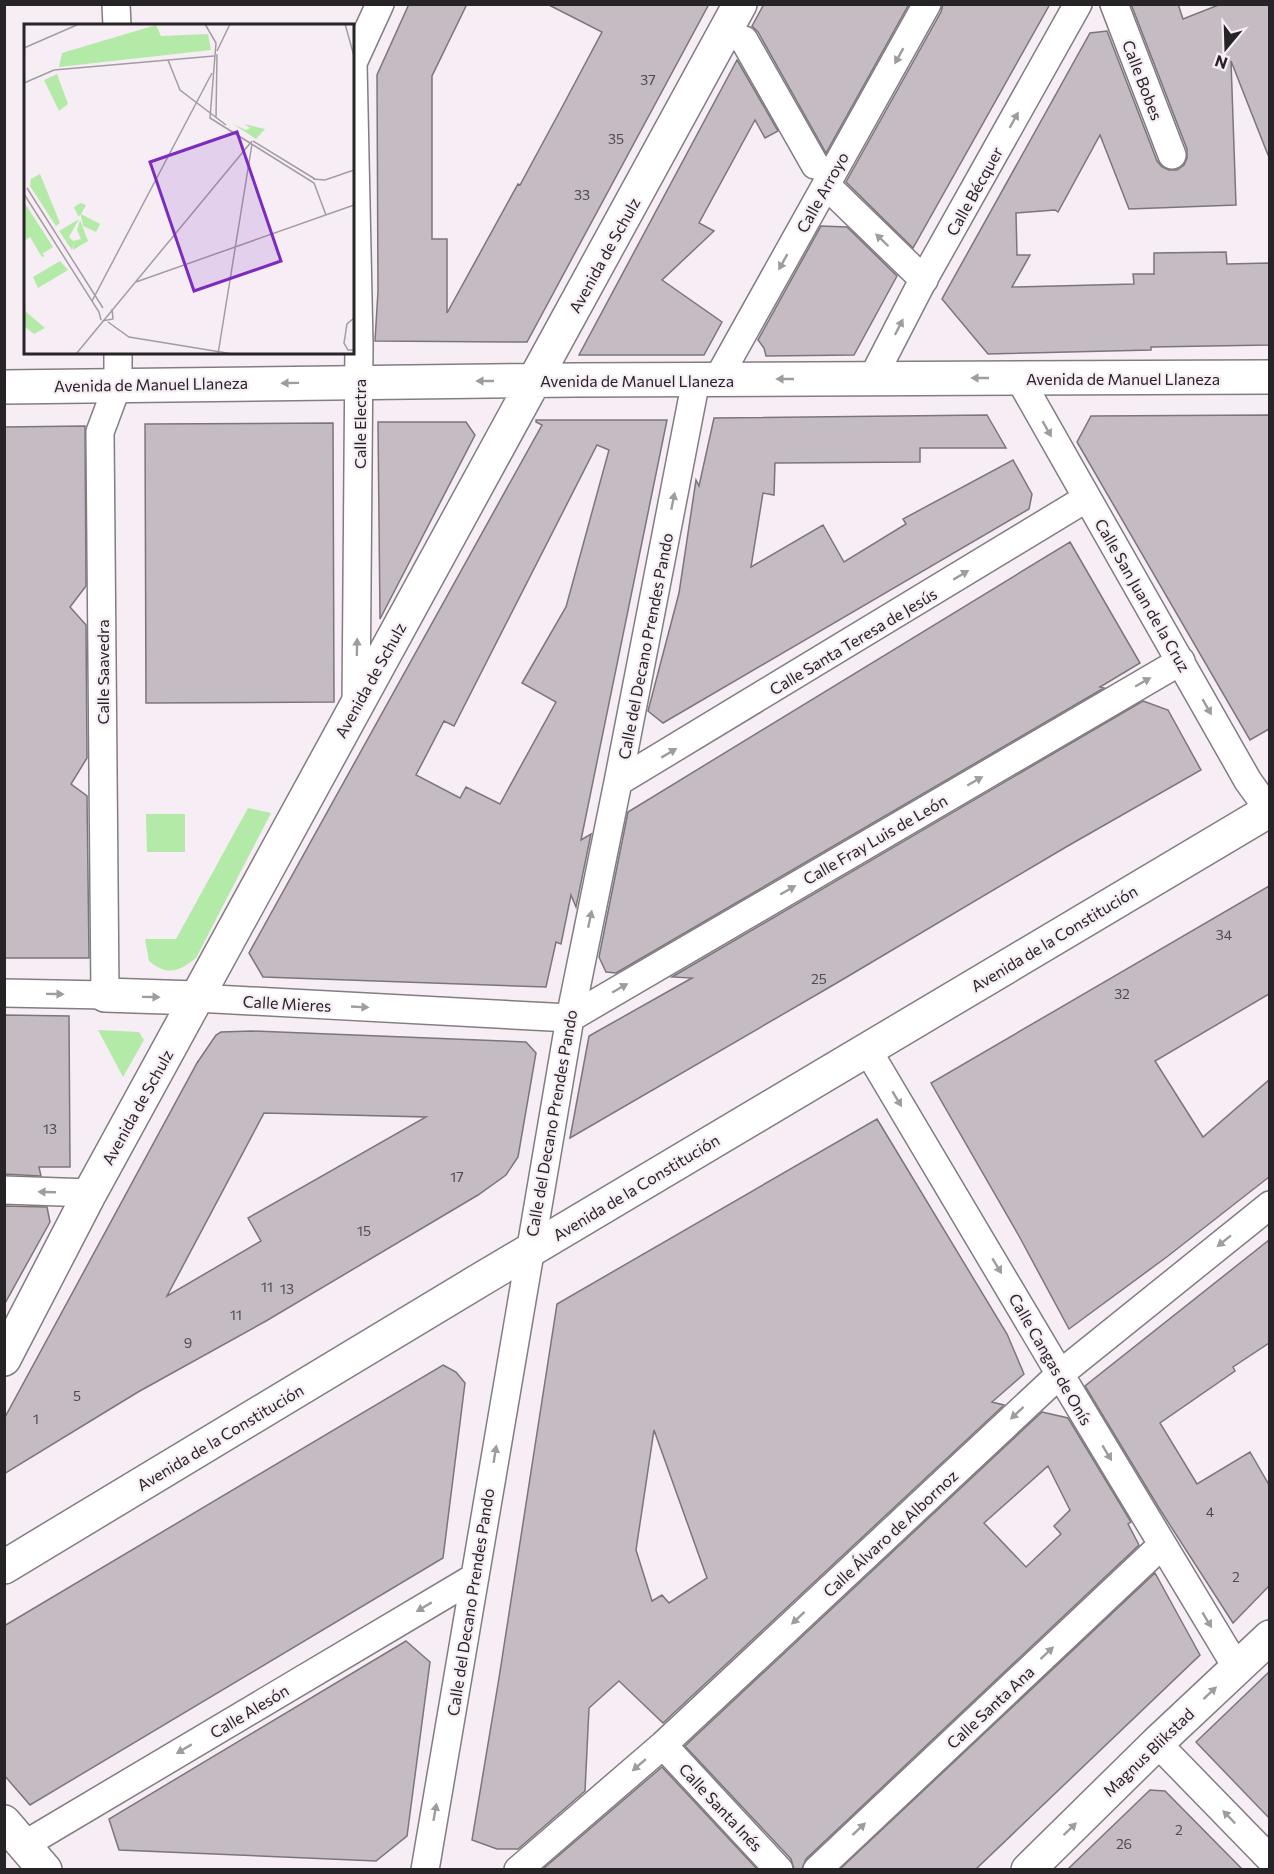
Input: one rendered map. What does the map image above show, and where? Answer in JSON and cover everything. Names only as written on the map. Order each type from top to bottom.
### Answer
[{"type":"main road","name":"Avenida de Schulz","points":[[4,1359],[90,1193],[740,4]]},
{"type":"main road","name":"Avenida de Manuel Llaneza","points":[[4,387],[118,368],[359,382],[1269,377]]},
{"type":"main road","name":"Avenida de la Constitución","points":[[4,1567],[1269,810]]},
{"type":"main road","name":"Calle Mieres","points":[[105,995],[196,998]]},
{"type":"main road","name":"Magnus Blikstad","points":[[1028,1869],[1269,1637]]},
{"type":"main road","points":[[14,1833],[45,1869]]},
{"type":"street","points":[[116,4],[117,24]]},
{"type":"street","name":"Calle Electra","points":[[354,61],[380,4]]},
{"type":"street","name":"Calle Arroyo","points":[[707,380],[820,175],[927,4]]},
{"type":"street","name":"Calle Bécquer","points":[[872,379],[924,280],[1078,4]]},
{"type":"street","name":"Calle Bobes","points":[[1114,4],[1172,154]]},
{"type":"street","points":[[744,40],[820,175],[924,280]]},
{"type":"street","name":"Calle Electra","points":[[354,116],[359,382],[356,705]]},
{"type":"street","name":"Calle Saavedra","points":[[105,995],[100,432],[118,368]]},
{"type":"street","name":"Calle San Juan de la Cruz","points":[[1019,378],[1248,781],[1269,810]]},
{"type":"street","name":"Calle del Decano Prendes Pando","points":[[425,1869],[570,1018],[618,782],[707,380]]},
{"type":"street","name":"Calle Santa Teresa de Jesús","points":[[618,782],[1088,498]]},
{"type":"street","name":"Calle Fray Luis de León","points":[[570,1018],[1181,661]]},
{"type":"street","name":"Calle Mieres","points":[[4,993],[105,995]]},
{"type":"street","name":"Calle Mieres","points":[[196,998],[570,1018]]},
{"type":"street","name":"Calle Cangas de Onís","points":[[867,1049],[1237,1668]]},
{"type":"street","points":[[4,1190],[90,1193]]},
{"type":"street","name":"Calle Álvaro de Albornoz","points":[[518,1869],[663,1745],[1060,1374],[1269,1205]]},
{"type":"street","name":"Calle Santa Ana","points":[[817,1869],[1162,1545]]},
{"type":"street","name":"Calle Alesón","points":[[14,1833],[475,1577]]},
{"type":"street","points":[[1157,1743],[1269,1859]]},
{"type":"street","name":"Calle Santa Inés","points":[[663,1745],[779,1869]]},
{"type":"green space","points":[[248,808],[271,813],[196,958],[178,969],[167,970],[155,966],[149,961],[145,939],[176,939]]},
{"type":"green space","points":[[146,814],[185,814],[185,852],[147,852]]},
{"type":"green space","points":[[98,1030],[139,1032],[144,1040],[123,1077]]},
{"type":"building","points":[[409,4],[467,4],[432,76],[432,239],[447,239],[447,313],[518,184],[520,185],[602,32],[547,4],[709,4],[527,342],[375,341],[378,291],[377,75]]},
{"type":"building","points":[[764,4],[909,4],[826,153],[758,32],[752,26]]},
{"type":"building","points":[[943,4],[1050,4],[913,248],[846,182],[941,12]]},
{"type":"building","points":[[1131,4],[1178,4],[1183,19],[1221,4],[1269,4],[1269,155],[1231,61],[1236,205],[1129,209],[1100,135],[1058,212],[1055,210],[1016,213],[1017,255],[1030,255],[1012,287],[1134,284],[1133,274],[1154,274],[1154,253],[1226,252],[1227,264],[1269,263],[1269,345],[988,354],[942,299],[1090,33],[1107,31],[1157,161],[1162,167],[1177,170],[1184,165],[1187,158],[1187,149]]},
{"type":"building","points":[[737,60],[778,131],[765,138],[755,120],[699,223],[714,231],[662,280],[722,322],[704,355],[579,355]]},
{"type":"building","points":[[821,226],[847,227],[897,276],[854,355],[766,356],[758,340]]},
{"type":"building","points":[[987,415],[1006,448],[920,448],[920,462],[775,463],[774,495],[763,493],[751,567],[823,525],[844,562],[906,524],[903,519],[1013,460],[1032,494],[1029,509],[663,723],[648,711],[679,593],[696,480],[699,486],[714,418]]},
{"type":"building","points":[[1269,415],[1269,729],[1250,740],[1077,442],[1091,416]]},
{"type":"building","points":[[536,420],[667,420],[581,840],[591,834],[576,907],[571,895],[561,944],[556,942],[546,987],[263,977],[249,953],[542,425]],"holes":[[[597,445],[609,450],[566,607],[522,683],[556,702],[500,804],[466,787],[460,798],[416,775],[444,721],[454,726]]]},
{"type":"building","points":[[378,422],[466,422],[475,435],[380,619]]},
{"type":"building","points":[[333,423],[334,702],[146,703],[145,424]]},
{"type":"building","points":[[85,426],[86,586],[70,607],[86,625],[87,758],[71,784],[87,796],[89,958],[4,958],[4,427]]},
{"type":"building","points":[[1070,542],[1140,663],[1100,687],[1104,688],[616,973],[606,972],[599,957],[628,812]]},
{"type":"building","points":[[1143,701],[1168,710],[1201,770],[570,1138],[589,1036],[692,978],[672,977]]},
{"type":"building","points":[[1269,886],[1269,994],[1155,1061],[1203,1137],[1269,1080],[1269,1177],[1069,1329],[1019,1236],[931,1083]]},
{"type":"building","points":[[4,1015],[69,1016],[70,1167],[39,1167],[41,1176],[4,1174]]},
{"type":"building","points":[[252,1031],[526,1042],[536,1053],[518,1157],[506,1175],[478,1195],[266,1321],[138,1392],[4,1474],[4,1419],[197,1063],[216,1035],[221,1032]],"holes":[[[264,1113],[426,1117],[248,1218],[261,1241],[167,1296]]]},
{"type":"building","points":[[877,1119],[1007,1334],[1024,1374],[992,1402],[1004,1405],[663,1723],[619,1681],[589,1708],[585,1791],[518,1849],[497,1849],[472,1840],[557,1304]],"holes":[[[654,1430],[707,1578],[669,1603],[662,1595],[652,1601],[636,1550]]]},
{"type":"building","points":[[4,1206],[47,1207],[50,1222],[4,1305]]},
{"type":"building","points":[[1269,1240],[1269,1343],[1233,1367],[1235,1371],[1160,1423],[1197,1484],[1250,1452],[1269,1485],[1269,1586],[1233,1623],[1159,1508],[1085,1386]]},
{"type":"building","points":[[443,1365],[456,1372],[465,1383],[443,1558],[30,1805],[4,1775],[4,1626]]},
{"type":"building","points":[[1042,1412],[1068,1418],[1131,1522],[1128,1524],[1139,1545],[806,1859],[802,1869],[794,1869],[791,1859],[685,1746]],"holes":[[[1048,1466],[1070,1510],[1054,1526],[1061,1534],[1026,1567],[984,1523]]]},
{"type":"building","points":[[1155,1573],[1200,1655],[976,1869],[840,1869]]},
{"type":"building","points":[[406,1641],[430,1662],[407,1836],[376,1861],[119,1850],[109,1819]]},
{"type":"building","points":[[1269,1672],[1269,1818],[1196,1742]]},
{"type":"building","points":[[662,1767],[757,1869],[543,1869]]},
{"type":"building","points":[[1150,1790],[1165,1791],[1242,1869],[1068,1869]]}]
